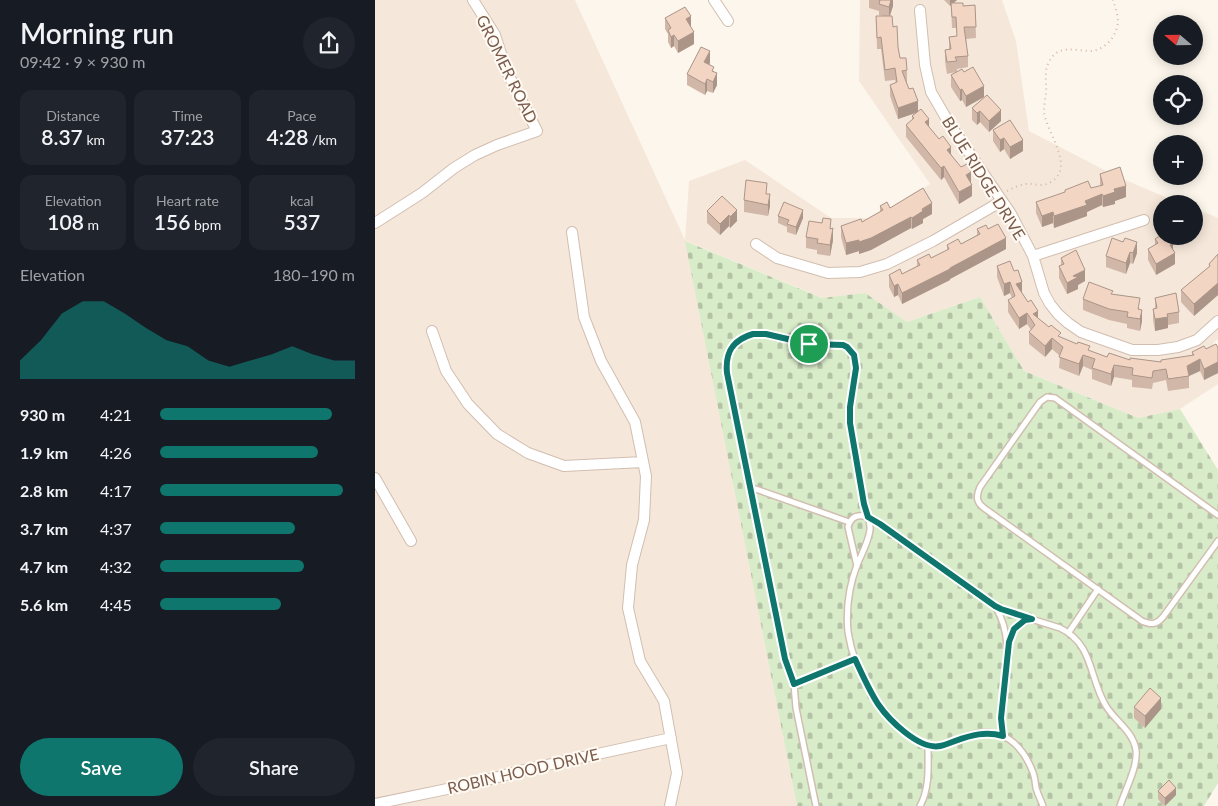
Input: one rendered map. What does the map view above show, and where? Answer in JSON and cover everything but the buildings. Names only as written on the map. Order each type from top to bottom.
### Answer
[{"type":"street","name":"GROMER ROAD","points":[[375,223],[421,194],[454,168],[475,155],[537,131],[507,72],[495,35],[473,0]]},
{"type":"street","points":[[714,0],[728,20]]},
{"type":"street","name":"BLUE RIDGE DRIVE","points":[[920,10],[925,65],[931,92],[949,123],[1011,214],[1033,256],[1044,293],[1057,314],[1081,332],[1132,350],[1158,350],[1178,347],[1197,340],[1218,321]]},
{"type":"street","points":[[756,244],[777,258],[828,273],[860,272],[887,264],[933,241],[1000,198]]},
{"type":"street","points":[[1033,256],[1144,220]]},
{"type":"street","points":[[572,232],[584,317],[601,361],[635,422],[646,476],[644,520],[632,566],[629,608],[641,661],[664,701],[677,773],[670,806]]},
{"type":"street","points":[[432,331],[446,371],[468,404],[497,434],[528,453],[564,466],[643,462]]},
{"type":"street","points":[[375,478],[411,541]]},
{"type":"street","name":"ROBIN HOOD DRIVE","points":[[375,804],[671,738]]},
{"type":"lane","points":[[816,806],[796,708],[794,684],[785,659],[727,373],[730,350],[739,339],[753,334],[766,334],[809,344],[843,345],[851,350],[854,355],[855,377],[850,407],[850,423],[870,528],[849,594],[847,621],[855,659],[871,693],[885,713],[919,742],[929,746],[939,746],[976,734],[987,733],[1010,739],[1017,745],[1033,771],[1036,787],[1043,806]]},
{"type":"lane","points":[[1218,515],[1055,398],[1047,397],[1043,399],[980,487],[977,496],[978,502],[984,508],[1142,621],[1152,624],[1163,617],[1218,541]]},
{"type":"lane","points":[[750,487],[849,522]]},
{"type":"lane","points":[[857,566],[849,533],[849,522],[857,516],[868,517],[995,606],[1069,632],[1078,642],[1089,660],[1106,707],[1134,742],[1136,750],[1135,763],[1120,806]]},
{"type":"lane","points":[[1069,632],[1098,589]]},
{"type":"lane","points":[[995,606],[1003,624],[1008,653]]},
{"type":"lane","points":[[1003,736],[1001,718],[1009,642],[1014,629],[1025,620],[1032,619]]},
{"type":"lane","points":[[794,684],[855,659]]},
{"type":"lane","points":[[920,806],[927,786],[929,746]]},
{"type":"path","points":[[1000,198],[1018,186],[1026,184],[1041,186],[1052,182],[1059,174],[1062,163],[1044,113],[1045,74],[1049,61],[1055,53],[1064,49],[1094,51],[1108,44],[1114,35],[1118,23],[1113,0]]},
{"type":"shaded area","points":[[375,0],[575,0],[685,240],[689,181],[745,160],[831,218],[874,218],[930,184],[859,81],[860,0],[1002,0],[1016,41],[1029,131],[1118,177],[1161,195],[1153,195],[1153,245],[1203,245],[1203,212],[1218,218],[1218,339],[1213,343],[1218,350],[1218,384],[1180,409],[1138,418],[1024,371],[980,297],[907,322],[865,293],[823,298],[686,241],[797,806],[375,806]]},
{"type":"green space","points":[[685,241],[822,298],[865,293],[907,322],[980,297],[1024,371],[1138,418],[1180,409],[1218,470],[1218,783],[1204,806],[797,806]]},
{"type":"route","points":[[753,334],[773,335],[809,344],[843,345],[851,350],[854,355],[856,368],[850,407],[850,423],[868,517],[995,606],[1032,619],[1025,620],[1014,629],[1009,642],[1001,718],[1003,736],[987,733],[976,734],[939,746],[929,746],[919,742],[894,722],[878,704],[863,678],[855,659],[794,684],[785,659],[727,373],[727,362],[730,350],[734,344],[739,339],[753,334]]}]
